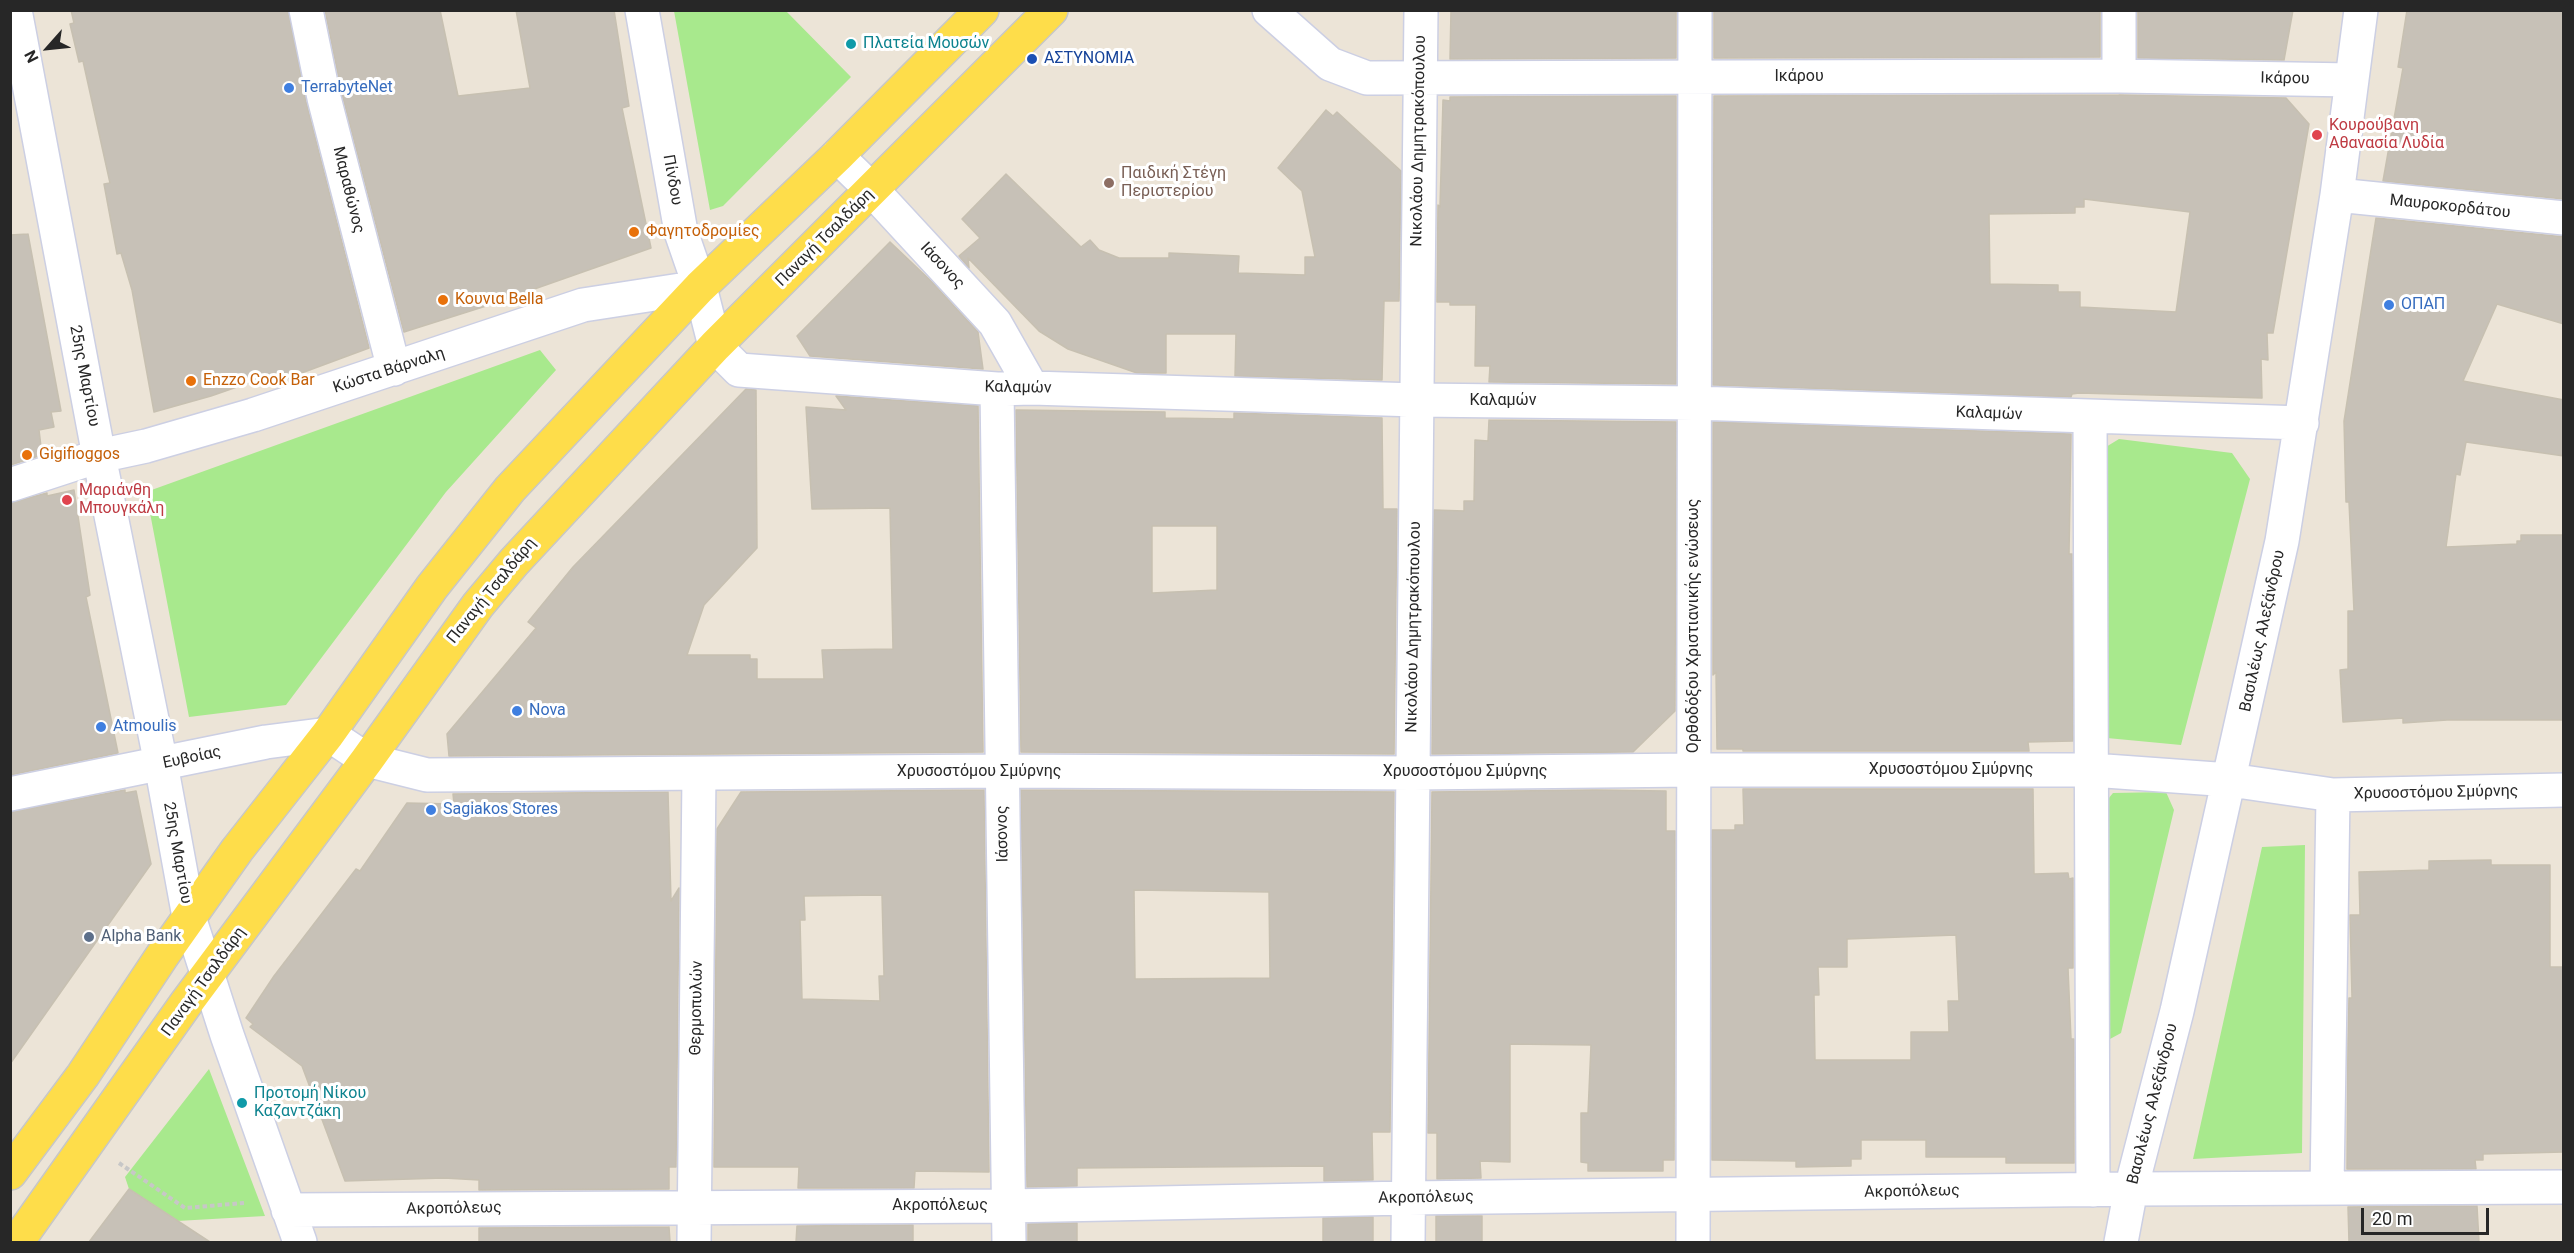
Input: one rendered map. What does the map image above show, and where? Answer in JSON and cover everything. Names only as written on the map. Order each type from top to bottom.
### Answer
[{"type":"main road","points":[[10,1173],[83,1075],[237,850],[328,734],[432,587],[503,497],[700,287],[837,156],[982,10]]},
{"type":"main road","name":"Παναγή Τσαλδάρη","points":[[17,1242],[478,605],[507,570],[715,346],[873,191],[1051,10]]},
{"type":"street","name":"25ης Μαρτίου","points":[[15,10],[23,119],[99,456],[161,764],[189,917],[227,1035],[300,1242]]},
{"type":"street","name":"Μαραθώνος","points":[[306,10],[324,98],[394,369]]},
{"type":"street","name":"Πίνδου","points":[[642,10],[681,232],[700,287],[715,346]]},
{"type":"street","name":"Ικάρου","points":[[1269,10],[1330,64],[1367,78],[2119,76],[2352,80]]},
{"type":"street","name":"Νικολάου Δημητρακόπουλου","points":[[1408,1242],[1421,10]]},
{"type":"street","name":"Ορθοδόξου Χριστιανικής ενώσεως","points":[[1693,1242],[1695,10]]},
{"type":"street","points":[[2119,10],[2119,76]]},
{"type":"street","name":"Βασιλέως Αλεξάνδρου","points":[[2121,1242],[2131,1189],[2177,1011],[2282,541],[2337,195],[2361,10]]},
{"type":"street","name":"Ιάσονος","points":[[837,156],[873,191],[995,323],[1032,388]]},
{"type":"street","name":"Μαυροκορδάτου","points":[[2337,195],[2564,218]]},
{"type":"street","name":"Κώστα Βάρναλη","points":[[10,485],[99,456],[146,446],[253,415],[584,305],[700,287]]},
{"type":"street","name":"Καλαμών","points":[[715,346],[739,370],[997,389],[1032,388],[1416,400],[1694,402],[2302,423]]},
{"type":"street","name":"Ιάσονος","points":[[997,389],[1009,1242]]},
{"type":"street","points":[[2090,417],[2093,1190]]},
{"type":"street","points":[[328,734],[367,760]]},
{"type":"street","name":"Ευβοίας","points":[[10,794],[266,742],[328,734]]},
{"type":"street","name":"Χρυσοστόμου Σμύρνης","points":[[367,760],[427,776],[1002,771],[1413,773],[2092,770],[2230,780],[2333,795],[2564,790]]},
{"type":"street","name":"Θερμοπυλών","points":[[694,1242],[699,774]]},
{"type":"street","points":[[2327,1188],[2333,795]]},
{"type":"street","name":"Ακροπόλεως","points":[[286,1205],[1008,1206],[1408,1198],[2131,1189],[2564,1187]]},
{"type":"path","points":[[88,1143],[185,1208],[286,1205]]},
{"type":"green space","points":[[674,11],[786,11],[851,77],[723,206],[710,210]]},
{"type":"green space","points":[[540,350],[556,370],[446,492],[286,705],[189,717],[146,492]]},
{"type":"green space","points":[[2119,439],[2232,453],[2250,479],[2181,745],[2107,738],[2101,450]]},
{"type":"green space","points":[[2166,792],[2174,810],[2121,1033],[2110,1039],[2105,1032],[2103,805],[2113,793]]},
{"type":"green space","points":[[2305,845],[2302,1153],[2193,1159],[2262,847]]},
{"type":"green space","points":[[209,1069],[265,1216],[177,1221],[129,1189],[125,1177]]},
{"type":"building","points":[[71,10],[288,10],[306,102],[369,348],[280,381],[277,373],[211,396],[154,412],[132,290],[121,253],[117,254],[104,184],[110,183],[83,61],[79,62],[70,24],[74,23]]},
{"type":"building","points":[[325,10],[440,10],[458,96],[530,88],[516,10],[614,10],[629,106],[622,108],[651,248],[404,332],[342,94]]},
{"type":"building","points":[[1451,10],[1676,10],[1676,58],[1450,59]]},
{"type":"building","points":[[1714,10],[2100,10],[2100,57],[1714,58]]},
{"type":"building","points":[[2138,10],[2293,10],[2284,60],[2138,58]]},
{"type":"building","points":[[2407,10],[2564,10],[2564,199],[2383,181],[2403,68],[2398,67]]},
{"type":"building","points":[[2119,95],[2286,98],[2309,124],[2273,333],[2267,333],[2268,360],[2261,359],[2262,398],[2079,393],[2072,394],[2071,397],[1713,385],[1714,96]],"holes":[[[2084,199],[2190,212],[2176,312],[2080,307],[2080,292],[2058,292],[2058,285],[1990,284],[1989,214],[2075,213],[2075,207],[2084,207]]]},
{"type":"building","points":[[1676,96],[1676,384],[1489,382],[1490,366],[1475,366],[1476,305],[1450,305],[1450,302],[1437,302],[1438,205],[1440,207],[1443,100],[1450,101],[1450,97]]},
{"type":"building","points":[[1326,110],[1333,116],[1337,112],[1401,171],[1399,301],[1384,301],[1382,380],[1235,376],[1236,334],[1166,334],[1166,373],[1137,373],[1068,349],[1039,331],[968,258],[969,268],[959,256],[980,238],[962,219],[1006,174],[1081,247],[1090,240],[1099,250],[1119,258],[1169,258],[1169,253],[1239,256],[1238,273],[1305,275],[1305,257],[1315,257],[1302,191],[1278,168]]},
{"type":"building","points":[[2376,218],[2564,237],[2564,324],[2497,304],[2463,381],[2564,400],[2564,456],[2466,442],[2460,475],[2456,474],[2446,547],[2517,544],[2517,541],[2521,541],[2521,535],[2564,535],[2564,720],[2447,720],[2403,723],[2403,718],[2343,722],[2340,670],[2348,669],[2348,611],[2354,611],[2349,502],[2346,502],[2344,421]]},
{"type":"building","points":[[28,234],[61,411],[51,412],[54,427],[39,430],[42,455],[10,465],[10,235]]},
{"type":"building","points":[[890,242],[931,281],[978,332],[983,369],[810,356],[797,336]]},
{"type":"building","points":[[746,389],[756,390],[757,548],[704,605],[687,655],[750,655],[750,659],[757,659],[757,679],[824,679],[822,650],[893,649],[890,508],[812,509],[806,407],[846,410],[836,396],[978,406],[983,752],[449,756],[447,734],[536,628],[528,622],[573,567]]},
{"type":"building","points":[[1016,410],[1165,412],[1165,418],[1234,419],[1234,413],[1382,418],[1383,509],[1397,509],[1394,754],[1021,752]],"holes":[[[1152,526],[1217,526],[1217,590],[1152,593]]]},
{"type":"building","points":[[1489,420],[1676,422],[1675,711],[1633,752],[1432,754],[1434,510],[1464,511],[1464,501],[1474,501],[1475,440],[1488,441]]},
{"type":"building","points":[[1713,422],[2071,434],[2069,554],[2072,554],[2073,741],[2028,742],[2029,751],[1743,751],[1743,749],[1717,749],[1716,672],[1713,675]]},
{"type":"building","points":[[74,490],[90,595],[86,597],[118,753],[10,775],[10,503],[47,493],[47,496]]},
{"type":"building","points":[[1743,789],[2033,789],[2034,874],[2068,873],[2069,879],[2073,878],[2073,968],[2068,968],[2071,1039],[2074,1039],[2074,1163],[2006,1163],[2006,1157],[1926,1157],[1926,1140],[1861,1140],[1861,1159],[1851,1159],[1851,1166],[1796,1167],[1796,1161],[1712,1160],[1712,830],[1735,830],[1735,825],[1744,825]],"holes":[[[1956,935],[1959,1001],[1948,1001],[1949,1032],[1911,1032],[1911,1060],[1815,1060],[1814,995],[1819,995],[1818,967],[1847,967],[1847,939]]]},
{"type":"building","points":[[125,790],[125,793],[136,791],[151,864],[10,1064],[10,812]]},
{"type":"building","points":[[984,790],[989,1172],[915,1171],[914,1188],[798,1188],[799,1167],[714,1167],[717,829],[741,792]],"holes":[[[882,895],[884,976],[879,976],[880,1001],[802,999],[800,920],[805,920],[804,896]]]},
{"type":"building","points":[[1021,790],[1394,792],[1390,1132],[1372,1132],[1373,1180],[1324,1181],[1324,1166],[1077,1168],[1077,1186],[1027,1187]],"holes":[[[1134,890],[1269,892],[1270,978],[1135,979]]]},
{"type":"building","points":[[1666,791],[1666,831],[1675,831],[1674,1160],[1663,1160],[1663,1171],[1588,1171],[1588,1163],[1581,1162],[1581,1113],[1588,1113],[1591,1045],[1510,1044],[1510,1162],[1480,1161],[1481,1178],[1437,1179],[1437,1133],[1428,1133],[1432,792]]},
{"type":"building","points":[[668,792],[671,901],[679,888],[676,1167],[669,1167],[669,1189],[479,1190],[479,1180],[444,1178],[345,1181],[302,1066],[250,1027],[253,1024],[246,1018],[274,976],[356,869],[360,871],[407,803],[454,804],[453,794]]},
{"type":"building","points":[[2491,860],[2491,865],[2550,865],[2550,967],[2564,967],[2564,1152],[2483,1154],[2483,1160],[2475,1160],[2476,1169],[2347,1169],[2349,998],[2352,998],[2350,915],[2360,915],[2359,872],[2429,870],[2429,861]]},
{"type":"building","points":[[129,1189],[210,1242],[89,1242]]},
{"type":"building","points":[[2477,1206],[2479,1242],[2349,1242],[2348,1207]]},
{"type":"building","points":[[1436,1216],[1482,1216],[1482,1242],[1436,1242]]},
{"type":"building","points":[[1373,1217],[1373,1242],[1323,1242],[1323,1218]]},
{"type":"building","points":[[1077,1223],[1077,1242],[1028,1242],[1028,1224]]},
{"type":"building","points":[[913,1225],[913,1242],[796,1242],[797,1226]]},
{"type":"building","points":[[669,1227],[670,1242],[479,1242],[479,1228]]},
{"type":"place","name":"Πλατεία Μουσών","points":[[851,44]]},
{"type":"place","name":"ΑΣΤΥΝΟΜΙΑ","points":[[1032,59]]},
{"type":"place","name":"TerrabyteNet","points":[[289,88]]},
{"type":"place","name":"Κουρούβανη Αθανασία Λυδία","points":[[2317,135]]},
{"type":"place","name":"Παιδική Στέγη Περιστερίου","points":[[1109,183]]},
{"type":"place","name":"Φαγητοδρομίες","points":[[634,232]]},
{"type":"place","name":"Κουνια Bella","points":[[443,300]]},
{"type":"place","name":"ΟΠΑΠ","points":[[2389,305]]},
{"type":"place","name":"Enzzo Cook Bar","points":[[191,381]]},
{"type":"place","name":"Gigifioggos","points":[[27,455]]},
{"type":"place","name":"Μαριάνθη Μπουγκάλη","points":[[67,500]]},
{"type":"place","name":"Nova","points":[[517,711]]},
{"type":"place","name":"Atmoulis","points":[[101,727]]},
{"type":"place","name":"Sagiakos Stores","points":[[431,810]]},
{"type":"place","name":"Alpha Bank","points":[[89,937]]},
{"type":"place","name":"Προτομή Νίκου Καζαντζάκη","points":[[242,1103]]}]
